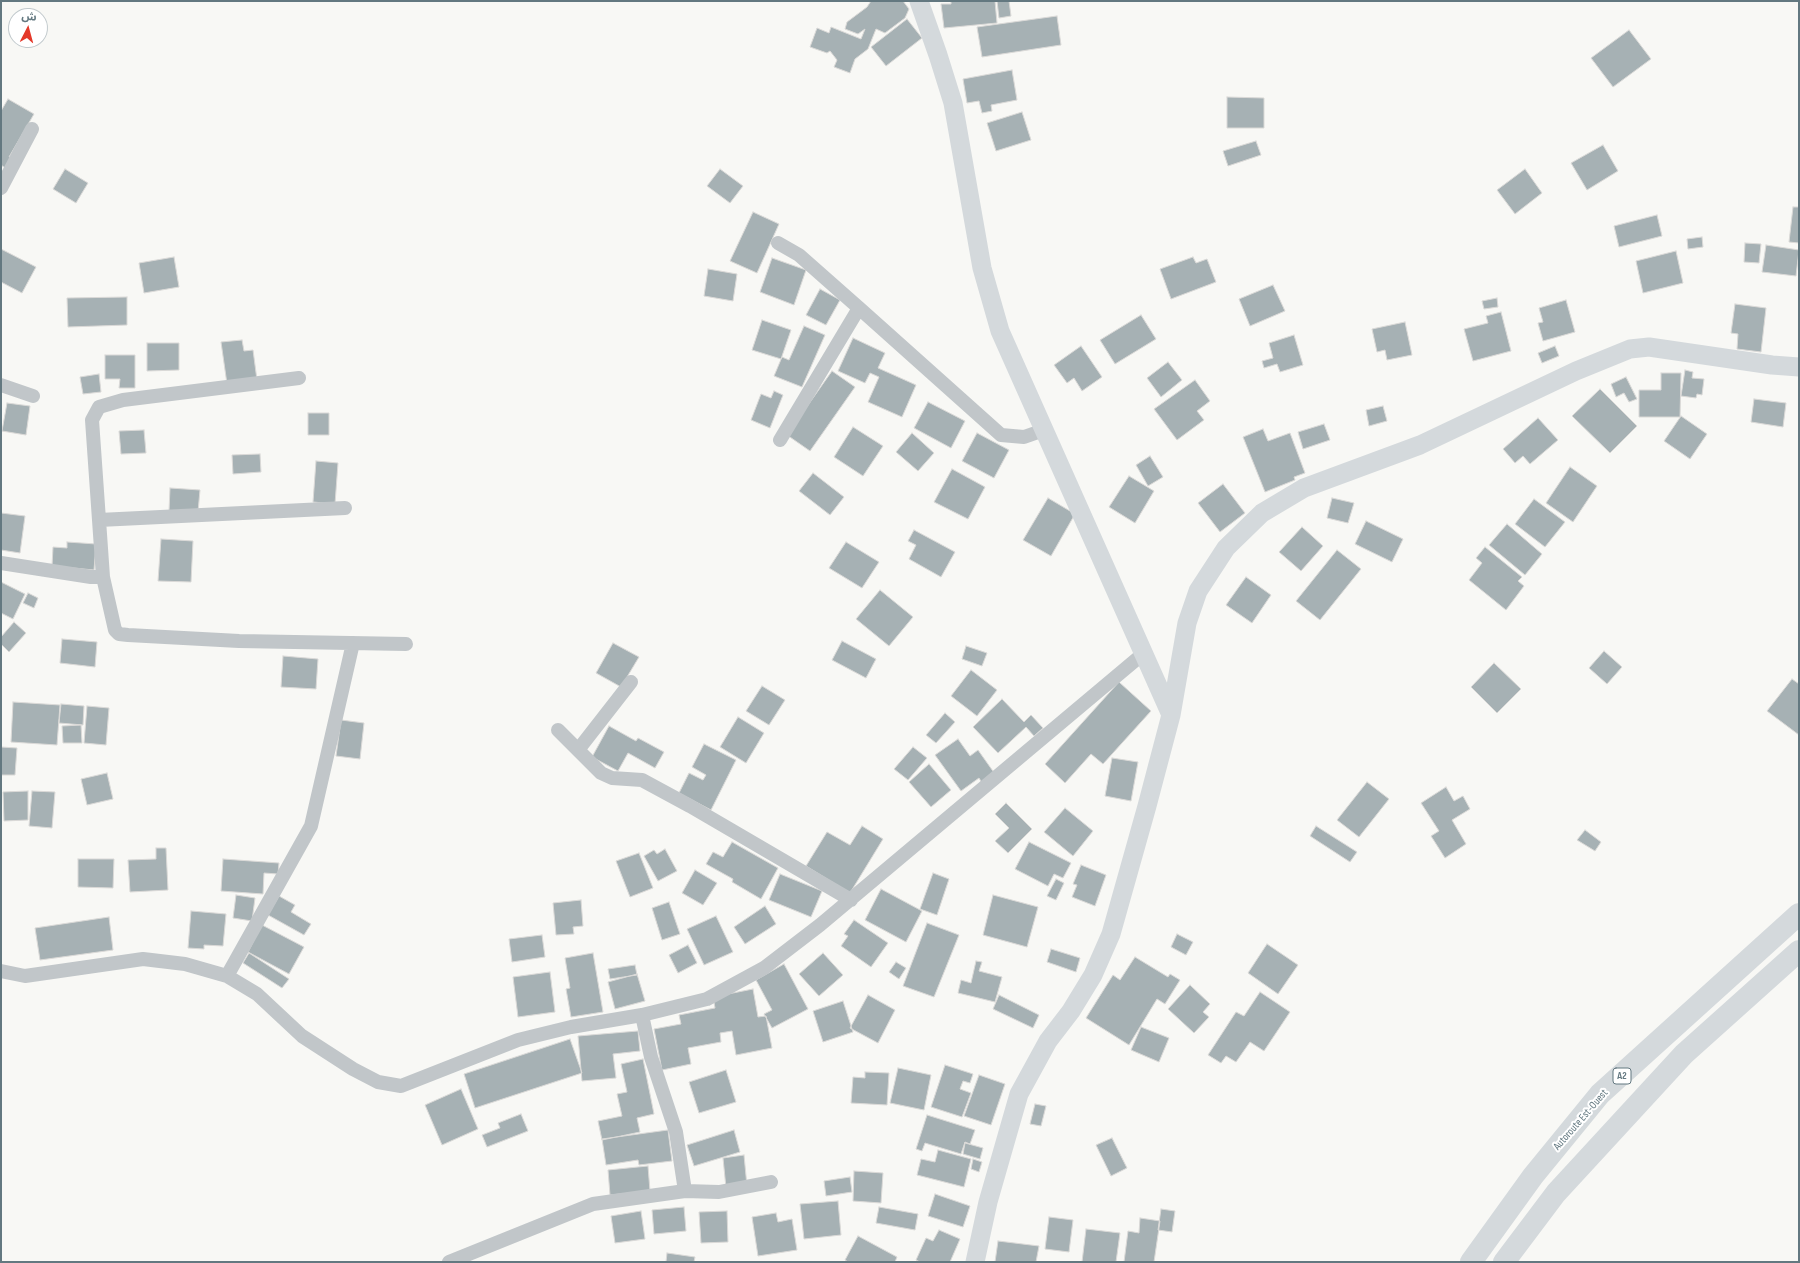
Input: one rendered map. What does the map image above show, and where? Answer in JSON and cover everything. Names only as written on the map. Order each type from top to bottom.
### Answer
[{"type":"highway","name":"Autoroute Est-Ouest","points":[[1471,1262],[1533,1176],[1600,1094],[1799,914]]},
{"type":"highway","points":[[1504,1262],[1556,1193],[1684,1054],[1799,951]]},
{"type":"main road","points":[[919,1],[953,103],[960,150],[982,268],[1000,331],[1171,715]]},
{"type":"main road","points":[[974,1262],[988,1202],[1018,1094],[1048,1041],[1071,1011],[1093,975],[1111,934],[1171,715],[1187,623],[1198,591],[1226,548],[1262,513],[1304,488],[1420,445],[1576,370],[1630,348],[1649,347],[1772,366],[1799,367]]},
{"type":"street","points":[[1,188],[32,129]]},
{"type":"street","points":[[778,243],[799,255],[1001,435],[1024,437],[1044,430]]},
{"type":"street","points":[[780,440],[859,308]]},
{"type":"street","points":[[299,378],[123,400],[99,407],[92,420],[103,577],[113,625],[119,634],[239,641],[406,644]]},
{"type":"street","points":[[1,385],[33,396]]},
{"type":"street","points":[[99,520],[345,508]]},
{"type":"street","points":[[1,562],[91,577],[103,577]]},
{"type":"street","points":[[227,976],[311,826],[353,643]]},
{"type":"street","points":[[1,971],[25,976],[143,959],[185,964],[227,976],[257,994],[302,1036],[353,1069],[378,1082],[401,1086],[518,1040],[571,1027],[642,1015],[707,999],[764,968],[851,900],[1144,653]]},
{"type":"street","points":[[578,750],[631,682]]},
{"type":"street","points":[[558,730],[601,773],[612,778],[642,780],[851,900]]},
{"type":"street","points":[[642,1015],[651,1057],[676,1132],[685,1191]]},
{"type":"street","points":[[449,1262],[593,1204],[685,1191],[719,1192],[771,1182]]},
{"type":"building","points":[[871,1],[903,1],[909,9],[905,18],[885,33],[876,29],[868,49],[855,59],[850,73],[834,67],[837,60],[830,51],[827,53],[810,47],[817,28],[829,33],[831,27],[861,39],[865,29],[858,34],[845,29],[847,22],[867,7]]},
{"type":"building","points":[[951,1],[995,1],[997,23],[944,28],[941,4],[951,4]]},
{"type":"building","points":[[997,1],[1009,1],[1011,16],[999,18]]},
{"type":"building","points":[[1057,16],[1061,45],[982,57],[977,27]]},
{"type":"building","points":[[907,19],[922,38],[886,66],[871,47]]},
{"type":"building","points":[[1629,30],[1651,59],[1613,87],[1591,58]]},
{"type":"building","points":[[1012,70],[1017,100],[991,105],[992,111],[982,113],[979,101],[967,103],[963,79]]},
{"type":"building","points":[[1227,97],[1264,98],[1264,128],[1227,128]]},
{"type":"building","points":[[8,99],[34,114],[9,157],[14,159],[8,170],[1,165],[1,111]]},
{"type":"building","points":[[1022,112],[1031,140],[996,151],[987,123]]},
{"type":"building","points":[[1256,141],[1261,155],[1228,166],[1223,151]]},
{"type":"building","points":[[1603,145],[1618,171],[1587,190],[1571,163]]},
{"type":"building","points":[[65,169],[88,183],[76,203],[53,189]]},
{"type":"building","points":[[720,169],[743,186],[730,203],[707,186]]},
{"type":"building","points":[[1525,169],[1542,193],[1515,214],[1497,190]]},
{"type":"building","points":[[1793,207],[1799,207],[1799,243],[1789,242]]},
{"type":"building","points":[[753,212],[779,224],[757,273],[730,261]]},
{"type":"building","points":[[1657,215],[1662,236],[1619,247],[1614,226]]},
{"type":"building","points":[[1702,237],[1703,247],[1688,249],[1687,239]]},
{"type":"building","points":[[1745,243],[1761,244],[1759,263],[1744,262]]},
{"type":"building","points":[[1766,245],[1799,250],[1796,276],[1762,272]]},
{"type":"building","points":[[1,249],[36,267],[22,293],[1,282]]},
{"type":"building","points":[[1676,251],[1683,283],[1643,293],[1636,261]]},
{"type":"building","points":[[174,257],[179,287],[144,293],[139,263]]},
{"type":"building","points":[[1193,257],[1196,263],[1207,259],[1216,282],[1171,299],[1160,269]]},
{"type":"building","points":[[772,258],[806,270],[794,305],[760,292]]},
{"type":"building","points":[[708,269],[737,274],[733,301],[704,296]]},
{"type":"building","points":[[1273,285],[1285,311],[1250,326],[1239,299]]},
{"type":"building","points":[[820,289],[840,300],[826,325],[806,315]]},
{"type":"building","points":[[127,297],[127,325],[68,327],[67,298]]},
{"type":"building","points":[[1497,298],[1498,307],[1484,309],[1482,301]]},
{"type":"building","points":[[1566,300],[1575,332],[1543,341],[1538,323],[1543,322],[1539,308]]},
{"type":"building","points":[[1735,304],[1766,308],[1761,352],[1737,349],[1738,334],[1731,333]]},
{"type":"building","points":[[1501,312],[1511,351],[1473,361],[1464,329],[1488,323],[1486,316]]},
{"type":"building","points":[[1141,315],[1156,339],[1115,364],[1100,340]]},
{"type":"building","points":[[762,320],[791,330],[781,359],[752,350]]},
{"type":"building","points":[[1405,322],[1412,355],[1387,360],[1385,350],[1377,352],[1372,329]]},
{"type":"building","points":[[804,326],[825,335],[802,387],[774,376],[782,357],[789,360]]},
{"type":"building","points":[[1294,335],[1303,365],[1280,372],[1277,364],[1264,368],[1262,361],[1273,358],[1269,343]]},
{"type":"building","points":[[853,338],[885,353],[878,368],[916,385],[902,417],[868,402],[879,377],[870,373],[865,383],[838,371]]},
{"type":"building","points":[[242,340],[244,351],[253,350],[257,380],[227,384],[221,342]]},
{"type":"building","points":[[147,343],[179,343],[179,370],[147,371]]},
{"type":"building","points":[[1081,346],[1102,377],[1082,391],[1074,378],[1067,383],[1054,365]]},
{"type":"building","points":[[1555,346],[1559,356],[1542,363],[1538,353]]},
{"type":"building","points":[[105,355],[135,355],[135,388],[119,388],[120,379],[105,379]]},
{"type":"building","points":[[1168,362],[1182,380],[1161,397],[1147,378]]},
{"type":"building","points":[[1685,370],[1693,372],[1692,378],[1704,379],[1702,395],[1697,394],[1696,398],[1681,396]]},
{"type":"building","points":[[832,371],[855,387],[810,451],[787,435]]},
{"type":"building","points":[[1661,373],[1681,373],[1680,417],[1639,417],[1639,390],[1661,390]]},
{"type":"building","points":[[99,374],[101,392],[83,394],[80,377]]},
{"type":"building","points":[[1626,377],[1637,399],[1629,402],[1624,393],[1616,397],[1611,384]]},
{"type":"building","points":[[1195,380],[1210,401],[1197,411],[1204,420],[1177,440],[1154,409]]},
{"type":"building","points":[[1600,389],[1637,426],[1610,453],[1572,416]]},
{"type":"building","points":[[774,391],[783,395],[770,428],[751,420],[761,394],[771,398]]},
{"type":"building","points":[[1754,399],[1786,403],[1783,427],[1751,422]]},
{"type":"building","points":[[928,402],[965,421],[951,448],[914,428]]},
{"type":"building","points":[[7,403],[30,406],[26,435],[2,431]]},
{"type":"building","points":[[1383,406],[1387,421],[1369,426],[1366,410]]},
{"type":"building","points":[[308,413],[329,413],[329,435],[308,435]]},
{"type":"building","points":[[1681,416],[1707,434],[1690,459],[1664,441]]},
{"type":"building","points":[[1538,418],[1558,440],[1530,464],[1523,456],[1515,463],[1503,449]]},
{"type":"building","points":[[1324,424],[1330,440],[1303,449],[1298,432]]},
{"type":"building","points":[[853,427],[883,446],[863,476],[834,457]]},
{"type":"building","points":[[1263,429],[1268,441],[1290,433],[1305,473],[1294,477],[1295,480],[1265,492],[1243,437]]},
{"type":"building","points":[[144,430],[146,453],[121,454],[119,431]]},
{"type":"building","points":[[912,433],[934,453],[918,471],[896,452]]},
{"type":"building","points":[[977,433],[1009,450],[994,478],[962,461]]},
{"type":"building","points":[[260,454],[261,472],[233,474],[232,455]]},
{"type":"building","points":[[1150,456],[1163,477],[1148,486],[1136,465]]},
{"type":"building","points":[[316,461],[338,463],[335,504],[313,502]]},
{"type":"building","points":[[1570,467],[1597,486],[1573,522],[1546,503]]},
{"type":"building","points":[[952,469],[985,487],[968,519],[934,502]]},
{"type":"building","points":[[813,473],[844,497],[830,515],[799,491]]},
{"type":"building","points":[[1129,476],[1154,491],[1135,523],[1109,507]]},
{"type":"building","points":[[1223,484],[1245,513],[1220,532],[1198,503]]},
{"type":"building","points":[[170,488],[200,490],[198,512],[169,511]]},
{"type":"building","points":[[1048,498],[1075,514],[1051,556],[1023,540]]},
{"type":"building","points":[[1332,498],[1354,503],[1348,523],[1327,518]]},
{"type":"building","points":[[1534,499],[1565,522],[1545,547],[1515,524]]},
{"type":"building","points":[[1,513],[25,516],[20,553],[1,550]]},
{"type":"building","points":[[1366,521],[1403,539],[1392,562],[1355,544]]},
{"type":"building","points":[[1507,524],[1542,554],[1525,575],[1489,545]]},
{"type":"building","points":[[1302,527],[1323,546],[1301,571],[1279,552]]},
{"type":"building","points":[[914,530],[955,552],[941,577],[909,559],[916,545],[908,541]]},
{"type":"building","points":[[161,539],[193,541],[191,582],[158,581]]},
{"type":"building","points":[[67,542],[96,544],[94,570],[52,566],[53,547],[67,548]]},
{"type":"building","points":[[846,542],[879,562],[862,588],[829,568]]},
{"type":"building","points":[[1485,547],[1522,577],[1518,581],[1524,586],[1506,610],[1469,580],[1482,563],[1476,558]]},
{"type":"building","points":[[1337,550],[1361,569],[1320,620],[1296,601]]},
{"type":"building","points":[[1246,577],[1271,595],[1252,623],[1226,605]]},
{"type":"building","points":[[1,582],[25,594],[13,619],[1,613]]},
{"type":"building","points":[[880,590],[913,617],[889,646],[856,619]]},
{"type":"building","points":[[28,593],[38,598],[34,608],[23,603]]},
{"type":"building","points":[[14,622],[26,633],[9,652],[1,644],[1,637]]},
{"type":"building","points":[[62,639],[97,642],[95,667],[60,663]]},
{"type":"building","points":[[842,641],[876,659],[866,678],[832,660]]},
{"type":"building","points":[[613,643],[639,657],[621,687],[596,673]]},
{"type":"building","points":[[966,646],[987,653],[982,666],[962,659]]},
{"type":"building","points":[[1604,651],[1622,667],[1607,684],[1589,668]]},
{"type":"building","points":[[283,656],[318,659],[316,689],[281,687]]},
{"type":"building","points":[[1494,663],[1521,689],[1497,713],[1471,687]]},
{"type":"building","points":[[971,670],[997,690],[977,716],[951,696]]},
{"type":"building","points":[[1792,679],[1799,684],[1799,735],[1767,711]]},
{"type":"building","points":[[1119,682],[1151,711],[1103,764],[1091,754],[1065,783],[1045,764]]},
{"type":"building","points":[[762,686],[785,700],[769,725],[746,711]]},
{"type":"building","points":[[1002,699],[1024,722],[1031,715],[1043,728],[1034,736],[1026,727],[998,753],[973,727]]},
{"type":"building","points":[[13,702],[60,705],[57,745],[11,742]]},
{"type":"building","points":[[61,704],[84,706],[83,725],[59,723]]},
{"type":"building","points":[[87,706],[109,708],[106,745],[84,743]]},
{"type":"building","points":[[945,713],[955,722],[936,743],[926,735]]},
{"type":"building","points":[[738,717],[764,733],[746,763],[720,747]]},
{"type":"building","points":[[341,720],[364,723],[360,759],[336,756]]},
{"type":"building","points":[[81,725],[82,743],[63,743],[62,726]]},
{"type":"building","points":[[609,726],[636,741],[638,738],[664,752],[655,768],[628,753],[618,771],[592,757]]},
{"type":"building","points":[[958,739],[970,756],[978,750],[995,774],[982,783],[979,778],[961,791],[935,755]]},
{"type":"building","points":[[704,744],[736,760],[711,810],[679,793],[689,773],[703,780],[706,775],[692,767]]},
{"type":"building","points":[[1,747],[17,748],[15,775],[1,775]]},
{"type":"building","points":[[913,747],[927,758],[908,780],[894,769]]},
{"type":"building","points":[[1112,758],[1138,762],[1131,801],[1105,796]]},
{"type":"building","points":[[929,764],[951,790],[931,807],[909,782]]},
{"type":"building","points":[[107,773],[113,799],[87,805],[81,779]]},
{"type":"building","points":[[1367,782],[1389,799],[1359,837],[1337,820]]},
{"type":"building","points":[[1446,787],[1454,801],[1463,796],[1470,809],[1452,820],[1466,844],[1445,858],[1431,836],[1439,831],[1421,803]]},
{"type":"building","points":[[28,791],[28,820],[4,821],[3,792]]},
{"type":"building","points":[[32,791],[55,792],[52,828],[29,826]]},
{"type":"building","points":[[1006,803],[1032,829],[1008,853],[995,841],[1009,828],[995,814]]},
{"type":"building","points":[[1065,808],[1093,831],[1073,856],[1044,832]]},
{"type":"building","points":[[862,826],[883,839],[850,893],[806,866],[827,832],[850,845]]},
{"type":"building","points":[[1316,826],[1357,852],[1350,862],[1310,836]]},
{"type":"building","points":[[1585,830],[1601,842],[1595,851],[1577,840]]},
{"type":"building","points":[[732,842],[778,868],[761,899],[732,882],[733,879],[706,864],[713,852],[723,857]]},
{"type":"building","points":[[1029,842],[1071,863],[1063,878],[1054,874],[1048,886],[1015,869]]},
{"type":"building","points":[[156,848],[166,848],[168,890],[130,892],[128,860],[156,859]]},
{"type":"building","points":[[665,849],[677,871],[658,881],[644,856],[654,850],[657,854]]},
{"type":"building","points":[[639,853],[653,888],[630,897],[616,861]]},
{"type":"building","points":[[78,859],[114,859],[113,888],[78,887]]},
{"type":"building","points":[[223,859],[279,863],[278,874],[264,873],[263,894],[221,891]]},
{"type":"building","points":[[1081,865],[1106,875],[1095,906],[1072,897],[1077,885],[1073,884]]},
{"type":"building","points":[[695,870],[717,883],[703,905],[682,893]]},
{"type":"building","points":[[933,873],[949,879],[937,915],[920,909]]},
{"type":"building","points":[[780,874],[822,891],[811,917],[769,900]]},
{"type":"building","points":[[1056,879],[1064,883],[1056,900],[1047,896]]},
{"type":"building","points":[[881,889],[922,911],[906,942],[865,920]]},
{"type":"building","points":[[236,895],[255,898],[252,921],[233,918]]},
{"type":"building","points":[[993,895],[1038,907],[1027,947],[983,935]]},
{"type":"building","points":[[279,896],[295,905],[291,912],[311,924],[304,935],[268,915]]},
{"type":"building","points":[[581,900],[583,926],[573,927],[574,934],[556,935],[553,903]]},
{"type":"building","points":[[669,902],[680,934],[662,940],[652,908]]},
{"type":"building","points":[[765,906],[776,924],[745,944],[734,927]]},
{"type":"building","points":[[191,911],[226,914],[223,946],[204,945],[204,949],[188,948]]},
{"type":"building","points":[[716,916],[733,952],[704,965],[687,929]]},
{"type":"building","points":[[109,917],[113,950],[40,960],[35,928]]},
{"type":"building","points":[[854,920],[888,943],[871,967],[841,946],[848,936],[844,934]]},
{"type":"building","points":[[927,923],[959,935],[934,997],[903,986]]},
{"type":"building","points":[[262,925],[304,947],[289,974],[248,952]]},
{"type":"building","points":[[1177,934],[1193,942],[1186,955],[1171,947]]},
{"type":"building","points":[[542,935],[545,957],[512,962],[509,939]]},
{"type":"building","points":[[1267,944],[1298,965],[1278,994],[1248,973]]},
{"type":"building","points":[[688,945],[697,963],[678,973],[669,955]]},
{"type":"building","points":[[1051,949],[1080,958],[1076,972],[1047,962]]},
{"type":"building","points":[[249,953],[289,979],[282,988],[243,963]]},
{"type":"building","points":[[593,953],[603,1012],[571,1017],[566,989],[570,988],[565,958]]},
{"type":"building","points":[[823,953],[843,975],[819,996],[799,974]]},
{"type":"building","points":[[1135,957],[1168,977],[1170,974],[1180,980],[1165,1004],[1157,999],[1129,1045],[1086,1018],[1113,975],[1120,980]]},
{"type":"building","points":[[976,961],[982,962],[979,971],[1002,977],[995,1002],[958,993],[961,980],[971,983]]},
{"type":"building","points":[[896,962],[906,968],[899,979],[889,972]]},
{"type":"building","points":[[784,964],[808,1009],[772,1028],[764,1014],[772,1010],[756,980]]},
{"type":"building","points":[[635,965],[637,975],[610,979],[608,969]]},
{"type":"building","points":[[550,972],[555,1012],[518,1017],[513,977]]},
{"type":"building","points":[[637,974],[645,1001],[615,1009],[608,982]]},
{"type":"building","points":[[1190,985],[1210,1004],[1203,1012],[1209,1017],[1194,1033],[1168,1009]]},
{"type":"building","points":[[753,989],[758,1017],[766,1016],[772,1048],[736,1055],[732,1031],[720,1033],[721,1042],[688,1048],[691,1064],[662,1070],[654,1029],[681,1024],[679,1015],[715,1008],[713,997]]},
{"type":"building","points":[[1260,992],[1290,1012],[1264,1051],[1250,1042],[1236,1062],[1226,1056],[1221,1063],[1208,1055],[1236,1012],[1244,1016]]},
{"type":"building","points":[[868,995],[895,1010],[878,1043],[850,1028]]},
{"type":"building","points":[[999,995],[1039,1015],[1033,1028],[993,1009]]},
{"type":"building","points":[[843,1001],[853,1032],[823,1042],[813,1011]]},
{"type":"building","points":[[1141,1027],[1169,1038],[1159,1062],[1131,1050]]},
{"type":"building","points":[[638,1031],[640,1051],[613,1054],[616,1078],[582,1081],[578,1036]]},
{"type":"building","points":[[570,1039],[582,1073],[475,1108],[464,1074]]},
{"type":"building","points":[[643,1059],[654,1114],[637,1118],[640,1132],[602,1140],[598,1121],[622,1116],[617,1094],[627,1092],[621,1064]]},
{"type":"building","points":[[945,1065],[973,1074],[970,1083],[963,1081],[960,1089],[971,1093],[962,1117],[931,1107]]},
{"type":"building","points":[[898,1068],[931,1075],[924,1110],[890,1103]]},
{"type":"building","points":[[726,1070],[736,1102],[699,1113],[689,1082]]},
{"type":"building","points":[[865,1072],[889,1073],[887,1105],[851,1103],[853,1077],[865,1078]]},
{"type":"building","points":[[979,1075],[1005,1084],[991,1125],[964,1116]]},
{"type":"building","points":[[461,1089],[478,1129],[442,1145],[425,1105]]},
{"type":"building","points":[[1035,1104],[1046,1106],[1041,1126],[1030,1124]]},
{"type":"building","points":[[521,1114],[528,1131],[487,1147],[482,1135],[500,1128],[498,1123]]},
{"type":"building","points":[[927,1115],[975,1130],[970,1144],[965,1142],[961,1154],[925,1143],[922,1151],[916,1149]]},
{"type":"building","points":[[668,1130],[672,1161],[639,1165],[638,1160],[606,1165],[602,1139]]},
{"type":"building","points":[[734,1130],[740,1152],[694,1166],[687,1145]]},
{"type":"building","points":[[1112,1138],[1127,1168],[1111,1176],[1096,1145]]},
{"type":"building","points":[[965,1143],[983,1148],[980,1159],[963,1154]]},
{"type":"building","points":[[938,1150],[971,1159],[964,1187],[917,1175],[921,1159],[935,1162]]},
{"type":"building","points":[[744,1155],[747,1186],[726,1188],[723,1158]]},
{"type":"building","points":[[973,1159],[982,1162],[979,1172],[971,1169]]},
{"type":"building","points":[[648,1166],[650,1191],[610,1195],[608,1170]]},
{"type":"building","points":[[854,1171],[883,1173],[881,1203],[853,1201]]},
{"type":"building","points":[[850,1177],[852,1192],[826,1196],[824,1181]]},
{"type":"building","points":[[935,1194],[970,1206],[963,1227],[928,1216]]},
{"type":"building","points":[[838,1201],[841,1235],[804,1239],[800,1204]]},
{"type":"building","points":[[684,1207],[686,1231],[654,1234],[652,1210]]},
{"type":"building","points":[[879,1207],[918,1214],[915,1230],[876,1223]]},
{"type":"building","points":[[1161,1209],[1175,1211],[1172,1232],[1158,1230]]},
{"type":"building","points":[[641,1211],[645,1239],[615,1243],[611,1216]]},
{"type":"building","points":[[727,1211],[728,1242],[701,1243],[699,1212]]},
{"type":"building","points":[[776,1213],[778,1222],[792,1219],[797,1250],[758,1256],[752,1217]]},
{"type":"building","points":[[1049,1217],[1073,1220],[1069,1252],[1045,1249]]},
{"type":"building","points":[[1140,1218],[1160,1221],[1154,1262],[1124,1262],[1128,1231],[1139,1233]]},
{"type":"building","points":[[1086,1229],[1120,1233],[1116,1262],[1082,1262]]},
{"type":"building","points":[[939,1230],[960,1239],[950,1262],[920,1262],[916,1260],[926,1238],[933,1241]]},
{"type":"building","points":[[858,1236],[897,1257],[895,1262],[848,1262],[845,1260]]},
{"type":"building","points":[[998,1241],[1039,1246],[1036,1262],[995,1262]]},
{"type":"building","points":[[667,1253],[695,1257],[694,1262],[666,1262]]}]
